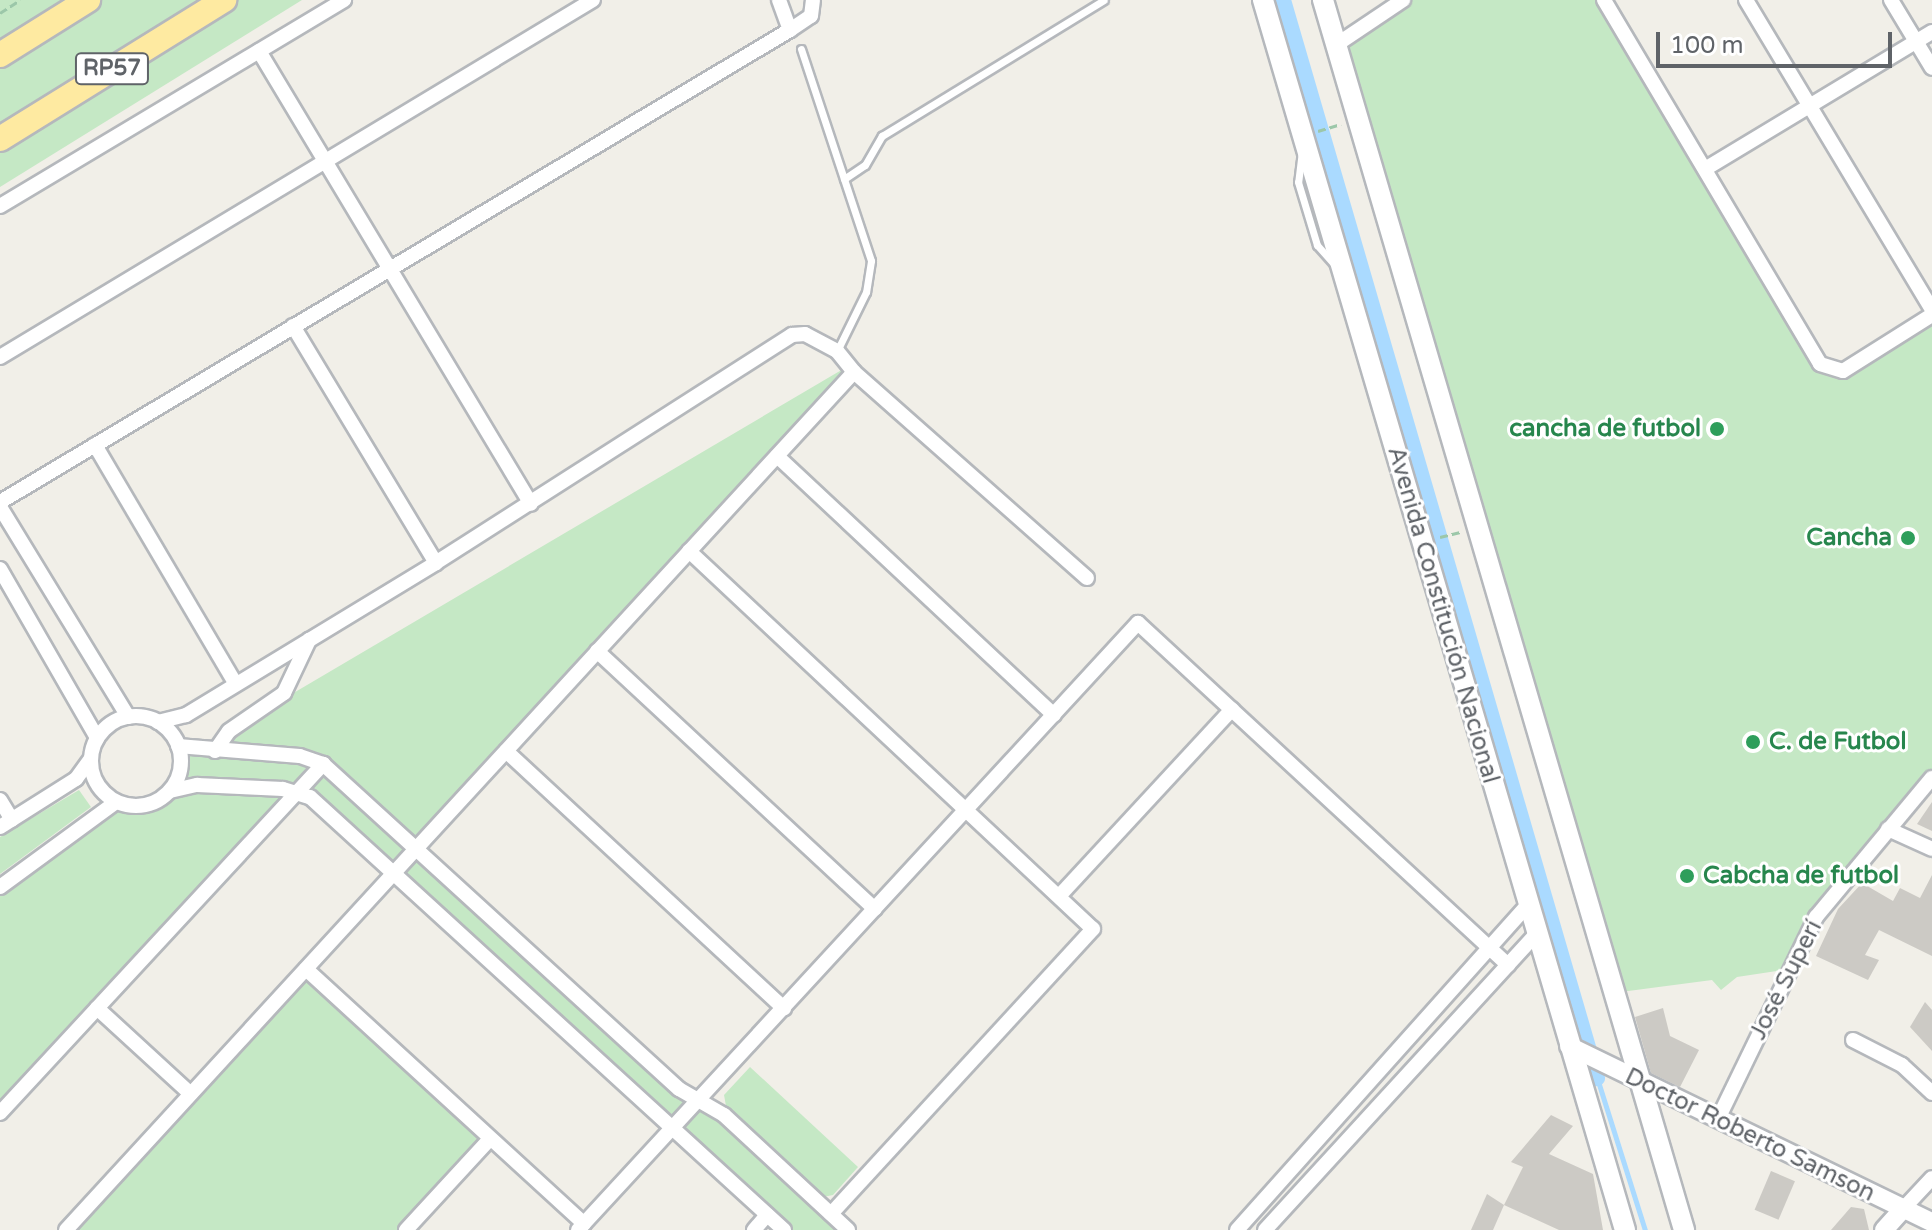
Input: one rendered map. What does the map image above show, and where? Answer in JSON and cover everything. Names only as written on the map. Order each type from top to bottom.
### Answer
[{"type":"highway","name":"RP57","points":[[0,55],[88,0]]},
{"type":"highway","name":"RP57","points":[[0,139],[224,0]]},
{"type":"main road","name":"Avenida Constitución Nacional","points":[[1263,0],[1527,906],[1625,1230]]},
{"type":"main road","points":[[1328,1],[1336,45],[1475,528],[1684,1230]]},
{"type":"street","points":[[0,206],[344,0]]},
{"type":"street","points":[[0,357],[593,0]]},
{"type":"street","points":[[779,0],[790,30]]},
{"type":"street","points":[[128,717],[0,504],[790,30],[811,16],[813,0]]},
{"type":"street","points":[[1336,45],[1403,0]]},
{"type":"street","points":[[1604,0],[1825,368],[1843,371],[1932,312],[1746,0]]},
{"type":"street","points":[[1891,0],[1932,68]]},
{"type":"street","points":[[1705,169],[1932,32]]},
{"type":"street","points":[[259,51],[531,504]]},
{"type":"street","points":[[293,326],[436,563]]},
{"type":"street","points":[[0,800],[6,823],[76,779],[90,760],[97,738],[128,717],[158,722],[186,715],[531,504],[792,335],[805,334],[837,351],[854,372],[1087,578]]},
{"type":"street","points":[[66,1230],[854,372]]},
{"type":"street","points":[[95,445],[236,684]]},
{"type":"street","points":[[777,456],[1054,715]]},
{"type":"street","points":[[689,551],[968,808],[1093,929],[831,1214]]},
{"type":"street","points":[[0,569],[97,738]]},
{"type":"street","points":[[306,969],[581,1227],[1138,623],[1508,965]]},
{"type":"street","points":[[215,751],[229,731],[284,693],[309,640]]},
{"type":"street","points":[[597,651],[875,909]]},
{"type":"street","points":[[1060,895],[1232,709]]},
{"type":"street","points":[[158,722],[178,746],[180,768],[170,791]]},
{"type":"street","points":[[178,746],[300,756],[323,764],[679,1089],[724,1115],[848,1230]]},
{"type":"street","points":[[506,751],[784,1008]]},
{"type":"street","points":[[90,760],[97,785],[116,802],[145,805],[170,791],[197,785],[299,791],[394,873],[784,1230]]},
{"type":"street","points":[[0,1113],[323,764]]},
{"type":"street","name":"José Superí","points":[[1718,1119],[1816,917],[1932,778]]},
{"type":"street","points":[[0,887],[116,802]]},
{"type":"street","points":[[1888,829],[1932,849]]},
{"type":"street","points":[[1237,1230],[1493,949],[1527,906]]},
{"type":"street","points":[[1265,1230],[1536,934]]},
{"type":"street","points":[[97,1008],[191,1094]]},
{"type":"street","points":[[1853,1040],[1902,1065],[1932,1093]]},
{"type":"street","name":"Doctor Roberto Samson","points":[[1569,1046],[1932,1222]]},
{"type":"street","points":[[406,1230],[490,1139]]},
{"type":"street","points":[[1317,1142],[1332,1157]]},
{"type":"street","points":[[1884,1230],[1932,1178]]},
{"type":"street","points":[[754,1230],[767,1215]]},
{"type":"lane","points":[[844,179],[865,165],[882,136],[1104,0]]},
{"type":"lane","points":[[801,49],[871,261],[866,292],[837,351]]},
{"type":"path","points":[[0,13],[20,0]]},
{"type":"path","points":[[1304,139],[1357,118]]},
{"type":"path","points":[[1421,542],[1475,528]]},
{"type":"green space","points":[[0,0],[302,0],[0,187]]},
{"type":"green space","points":[[1409,0],[1604,0],[1825,368],[1843,371],[1932,317],[1932,782],[1838,888],[1789,969],[1737,977],[1721,990],[1712,980],[1613,993],[1336,46]]},
{"type":"green space","points":[[850,365],[854,372],[415,849],[679,1089],[724,1115],[848,1230],[782,1230],[303,793],[0,1114],[0,889],[116,802],[145,805],[169,791],[178,746],[208,750],[229,731]]},
{"type":"green space","points":[[79,790],[91,807],[0,874],[0,837]]},
{"type":"green space","points":[[306,969],[490,1139],[406,1230],[66,1230]]},
{"type":"green space","points":[[750,1067],[858,1167],[833,1195],[823,1197],[726,1106],[724,1095]]},
{"type":"building","points":[[1932,802],[1932,831],[1917,824]]},
{"type":"building","points":[[1932,875],[1932,956],[1879,930],[1865,955],[1879,960],[1868,980],[1816,956],[1838,909],[1862,883],[1893,901],[1900,888],[1920,898]]},
{"type":"building","points":[[1925,1002],[1932,1010],[1932,1051],[1910,1027]]},
{"type":"building","points":[[1663,1008],[1670,1036],[1699,1050],[1680,1087],[1651,1073],[1635,1017]]},
{"type":"building","points":[[1551,1115],[1573,1126],[1549,1154],[1593,1174],[1603,1230],[1559,1230],[1504,1205],[1523,1167],[1511,1162]]},
{"type":"building","points":[[1771,1171],[1795,1181],[1779,1220],[1755,1210]]},
{"type":"building","points":[[1487,1194],[1504,1205],[1493,1230],[1471,1230]]},
{"type":"building","points":[[1851,1207],[1864,1209],[1869,1230],[1831,1230]]},
{"type":"waterway","points":[[1283,0],[1597,1078]]},
{"type":"waterway","points":[[1597,1078],[1645,1230]]},
{"type":"place","name":"cancha de futbol","points":[[1717,429]]},
{"type":"place","name":"Cancha","points":[[1908,538]]},
{"type":"place","name":"C. de Futbol","points":[[1753,742]]},
{"type":"place","name":"Cabcha de futbol","points":[[1687,876]]}]
